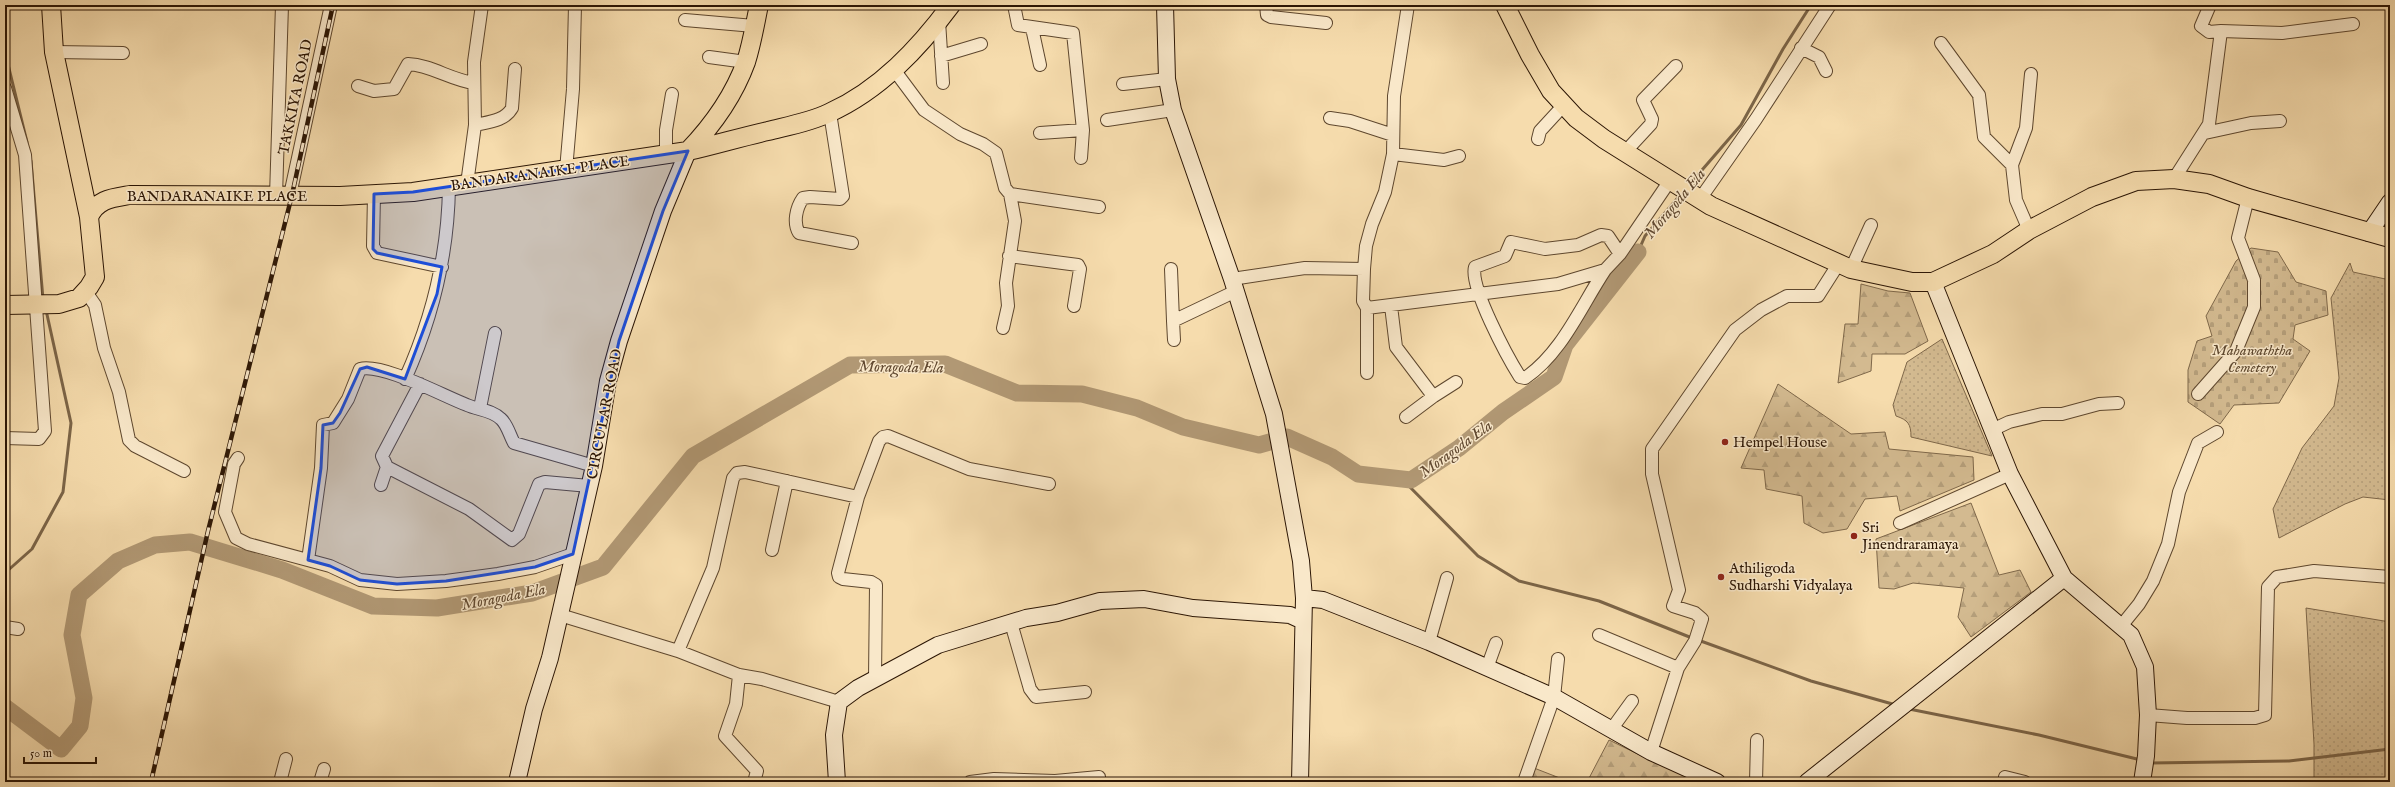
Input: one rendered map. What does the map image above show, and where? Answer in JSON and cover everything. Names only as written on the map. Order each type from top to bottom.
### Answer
[{"type":"main road","points":[[5,305],[59,304],[79,298],[86,292],[95,277],[89,217],[54,52],[51,5]]},
{"type":"main road","points":[[688,151],[705,133],[732,92],[746,62],[759,5]]},
{"type":"main road","name":"BANDARANAIKE PLACE","points":[[89,217],[93,209],[102,201],[130,195],[283,196],[413,192],[688,151],[801,123],[830,113],[895,71],[939,21],[951,5]]},
{"type":"main road","points":[[1505,5],[1530,55],[1551,91],[1563,106],[1604,139],[1626,151],[1698,198],[1845,266],[1912,282],[1933,282],[1993,254],[2029,230],[2092,197],[2136,181],[2174,179],[2209,184],[2248,198],[2390,238]]},
{"type":"street","points":[[282,5],[283,196]]},
{"type":"street","name":"TAKKIYA ROAD","points":[[283,196],[331,5]]},
{"type":"street","points":[[467,184],[475,125],[474,83],[477,33],[482,5]]},
{"type":"street","points":[[566,170],[574,82],[575,5]]},
{"type":"street","points":[[1014,5],[1016,24],[1032,28],[1073,33],[1083,130],[1081,158]]},
{"type":"street","points":[[1165,5],[1167,79],[1173,110],[1234,285],[1274,414],[1301,561],[1304,598],[1300,782]]},
{"type":"street","points":[[1266,5],[1267,15],[1271,17],[1326,23]]},
{"type":"street","points":[[1367,373],[1367,308],[1363,301],[1364,269],[1368,239],[1385,192],[1394,154],[1393,135],[1395,88],[1408,5]]},
{"type":"street","points":[[1698,198],[1756,119],[1830,5]]},
{"type":"street","points":[[2210,5],[2201,26],[2209,32],[2282,32],[2353,24]]},
{"type":"street","points":[[685,20],[754,26]]},
{"type":"street","points":[[939,21],[943,83]]},
{"type":"street","points":[[1032,28],[1040,65]]},
{"type":"street","points":[[2174,179],[2205,133],[2209,124],[2221,31]]},
{"type":"street","points":[[1941,43],[1979,95],[1984,137],[2012,166]]},
{"type":"street","points":[[941,56],[982,44]]},
{"type":"street","points":[[1801,48],[1819,57],[1826,72]]},
{"type":"street","points":[[54,52],[123,53]]},
{"type":"street","points":[[709,57],[746,62]]},
{"type":"street","points":[[358,86],[374,91],[394,89],[408,64],[424,67],[461,81],[474,83]]},
{"type":"street","points":[[1626,151],[1651,124],[1652,119],[1643,100],[1676,66]]},
{"type":"street","points":[[475,125],[503,118],[509,114],[512,108],[515,69]]},
{"type":"street","points":[[895,71],[924,110],[960,134],[986,146],[996,153],[1005,188],[1010,194],[1015,230],[1006,283],[1008,306],[1003,328]]},
{"type":"street","points":[[2029,230],[2016,200],[2012,166],[2026,128],[2031,74]]},
{"type":"street","points":[[1123,84],[1167,79]]},
{"type":"street","points":[[5,88],[25,155],[38,305],[45,431],[39,439],[5,438]]},
{"type":"street","points":[[666,155],[666,130],[672,94]]},
{"type":"street","points":[[1538,139],[1540,131],[1563,106]]},
{"type":"street","points":[[1107,120],[1173,110]]},
{"type":"street","points":[[830,113],[843,196],[840,199],[803,198],[798,205],[796,229],[799,233],[852,243]]},
{"type":"street","points":[[1330,118],[1350,121],[1393,135]]},
{"type":"street","points":[[2205,133],[2251,123],[2280,121]]},
{"type":"street","points":[[1040,133],[1083,130]]},
{"type":"street","name":"CIRCULAR ROAD","points":[[517,782],[525,743],[550,658],[573,551],[590,486],[608,381],[619,341],[663,211],[688,151]]},
{"type":"street","points":[[1394,154],[1444,160],[1459,156]]},
{"type":"street","points":[[1620,254],[1608,236],[1601,235],[1578,245],[1546,249],[1511,242],[1505,256],[1475,267],[1473,272],[1480,295],[1507,356],[1520,377],[1525,378],[1538,369],[1559,343],[1606,270],[1620,254],[1673,181]]},
{"type":"street","points":[[405,379],[419,349],[434,306],[449,220],[450,187]]},
{"type":"street","points":[[374,194],[373,249],[377,253],[442,267]]},
{"type":"street","points":[[1010,194],[1099,207]]},
{"type":"street","points":[[2198,394],[2236,351],[2254,307],[2254,280],[2238,238],[2248,198]]},
{"type":"street","points":[[2369,233],[2390,202]]},
{"type":"street","points":[[1651,752],[1678,668],[1695,641],[1702,619],[1700,616],[1673,606],[1679,590],[1652,474],[1652,449],[1735,330],[1760,310],[1787,296],[1818,296],[1845,266],[1871,225]]},
{"type":"street","points":[[1010,256],[1078,265],[1080,269],[1074,306]]},
{"type":"street","points":[[1173,320],[1234,285],[1305,268],[1364,269]]},
{"type":"street","points":[[1171,269],[1174,340]]},
{"type":"street","points":[[1367,308],[1558,284],[1606,270]]},
{"type":"street","points":[[1933,282],[2010,474],[2064,578],[2122,624],[2131,635],[2145,667],[2148,715],[2146,760],[2142,782]]},
{"type":"street","points":[[86,292],[95,305],[104,348],[119,392],[129,440],[135,446],[184,471]]},
{"type":"street","points":[[1391,306],[1396,347],[1434,396]]},
{"type":"street","points":[[480,408],[495,332]]},
{"type":"street","points":[[308,560],[321,468],[323,425],[333,423],[340,413],[360,369],[367,367],[405,379],[420,384],[469,406],[480,408],[501,419],[514,443],[594,466]]},
{"type":"street","points":[[1406,417],[1456,382]]},
{"type":"street","points":[[420,384],[382,456],[387,467],[469,509],[512,540],[519,534],[539,484],[545,482],[590,486]]},
{"type":"street","points":[[1992,430],[2009,422],[2042,414],[2062,414],[2099,404],[2118,403]]},
{"type":"street","points":[[2122,624],[2139,604],[2153,581],[2168,544],[2179,492],[2198,443],[2217,432]]},
{"type":"street","points":[[875,679],[876,586],[871,582],[843,579],[838,574],[858,497],[879,441],[883,437],[888,436],[968,468],[1049,484]]},
{"type":"street","points":[[238,458],[234,464],[225,512],[236,538],[330,566],[360,580],[420,584],[498,574],[535,567],[573,551]]},
{"type":"street","points":[[381,485],[387,467]]},
{"type":"street","points":[[678,651],[713,568],[733,478],[737,473],[745,472],[858,497]]},
{"type":"street","points":[[1900,523],[2010,474]]},
{"type":"street","points":[[772,550],[787,481]]},
{"type":"street","points":[[2148,715],[2187,718],[2255,718],[2265,715],[2268,587],[2277,577],[2314,571],[2390,577]]},
{"type":"street","points":[[1428,642],[1447,578]]},
{"type":"street","points":[[1807,782],[2064,578]]},
{"type":"street","points":[[1304,598],[1323,600],[1428,642],[1554,697],[1651,752],[1717,782]]},
{"type":"street","points":[[837,782],[834,735],[839,702],[875,679],[938,645],[1011,623],[1100,601],[1144,599],[1193,608],[1290,615],[1303,621]]},
{"type":"street","points":[[560,615],[678,651],[739,675],[762,678],[839,702]]},
{"type":"street","points":[[1011,623],[1030,689],[1036,697],[1086,692]]},
{"type":"street","points":[[5,627],[18,629]]},
{"type":"street","points":[[1599,635],[1678,668]]},
{"type":"street","points":[[1487,668],[1496,643]]},
{"type":"street","points":[[1524,782],[1554,697],[1558,659]]},
{"type":"street","points":[[739,675],[736,704],[725,736],[757,771],[754,782]]},
{"type":"street","points":[[1611,730],[1632,701]]},
{"type":"street","points":[[1756,782],[1757,740]]},
{"type":"street","points":[[280,782],[286,759]]},
{"type":"street","points":[[320,782],[324,769]]},
{"type":"street","points":[[970,782],[994,779],[1055,781],[1099,777]]},
{"type":"street","points":[[2005,777],[2025,782]]},
{"type":"highlighted area","points":[[688,151],[663,211],[619,341],[573,554],[535,567],[446,581],[397,584],[360,580],[330,566],[308,560],[321,468],[323,425],[333,423],[340,413],[360,369],[367,367],[405,379],[437,294],[442,267],[377,253],[373,249],[374,194],[413,192]]},
{"type":"green space","name":"Mahawaththa Cemetery","points":[[2251,248],[2278,252],[2296,282],[2326,291],[2328,315],[2295,325],[2293,339],[2310,351],[2279,403],[2234,405],[2220,424],[2188,402],[2188,370],[2197,341],[2212,336],[2206,316],[2236,261]]},
{"type":"green space","points":[[2350,263],[2353,272],[2390,280],[2390,500],[2363,497],[2345,504],[2279,538],[2273,509],[2302,448],[2334,406],[2339,378],[2331,298]]},
{"type":"green space","points":[[1861,284],[1888,291],[1910,293],[1928,341],[1905,354],[1872,354],[1871,371],[1838,383],[1845,324],[1858,324]]},
{"type":"green space","points":[[1942,339],[1992,456],[1911,437],[1908,423],[1896,416],[1893,405],[1907,362]]},
{"type":"green space","points":[[1778,384],[1851,434],[1885,432],[1889,449],[1973,457],[1974,480],[1900,511],[1897,496],[1865,499],[1847,529],[1823,533],[1804,523],[1802,496],[1766,489],[1764,470],[1741,468]]},
{"type":"green space","points":[[1971,503],[1999,575],[2020,570],[2031,592],[1971,637],[1958,617],[1964,588],[1913,583],[1894,589],[1879,588],[1876,539]]},
{"type":"green space","points":[[2306,608],[2390,622],[2390,782],[2314,782],[2314,744]]},
{"type":"green space","points":[[1609,740],[1650,760],[1705,782],[1587,782]]},
{"type":"green space","points":[[1534,768],[1570,782],[1530,782]]},
{"type":"waterway","name":"Moragoda Ela","points":[[1689,185],[1741,125],[1783,49],[1811,5]]},
{"type":"waterway","points":[[5,52],[27,142]]},
{"type":"waterway","points":[[31,161],[43,299]]},
{"type":"waterway","name":"Moragoda Ela","points":[[1638,252],[1645,236],[1682,193]]},
{"type":"waterway","name":"Moragoda Ela","points":[[5,707],[61,749],[80,726],[84,698],[72,635],[79,595],[118,561],[155,545],[190,542],[282,570],[373,606],[437,608],[532,593],[603,567],[693,456],[850,365],[945,364],[1017,393],[1082,394],[1137,408],[1183,427],[1259,445],[1287,437],[1332,457],[1358,474],[1411,480],[1459,448],[1503,412],[1554,377],[1565,345],[1638,252]]},
{"type":"waterway","points":[[5,573],[32,549],[63,492],[71,423],[46,310]]},
{"type":"waterway","points":[[1402,479],[1478,556],[1519,581],[1599,601],[1692,638]]},
{"type":"waterway","points":[[1698,640],[1811,681],[1896,705]]},
{"type":"waterway","points":[[1909,709],[2039,735],[2141,760]]},
{"type":"waterway","points":[[2151,763],[2289,761],[2390,749]]},
{"type":"railway","points":[[151,782],[208,531],[292,195],[333,5]]},
{"type":"place","name":"Hempel House","points":[[1725,442]]},
{"type":"place","name":"Sri Jinendraramaya","points":[[1854,536]]},
{"type":"place","name":"Athiligoda Sudharshi Vidyalaya","points":[[1721,577]]}]
